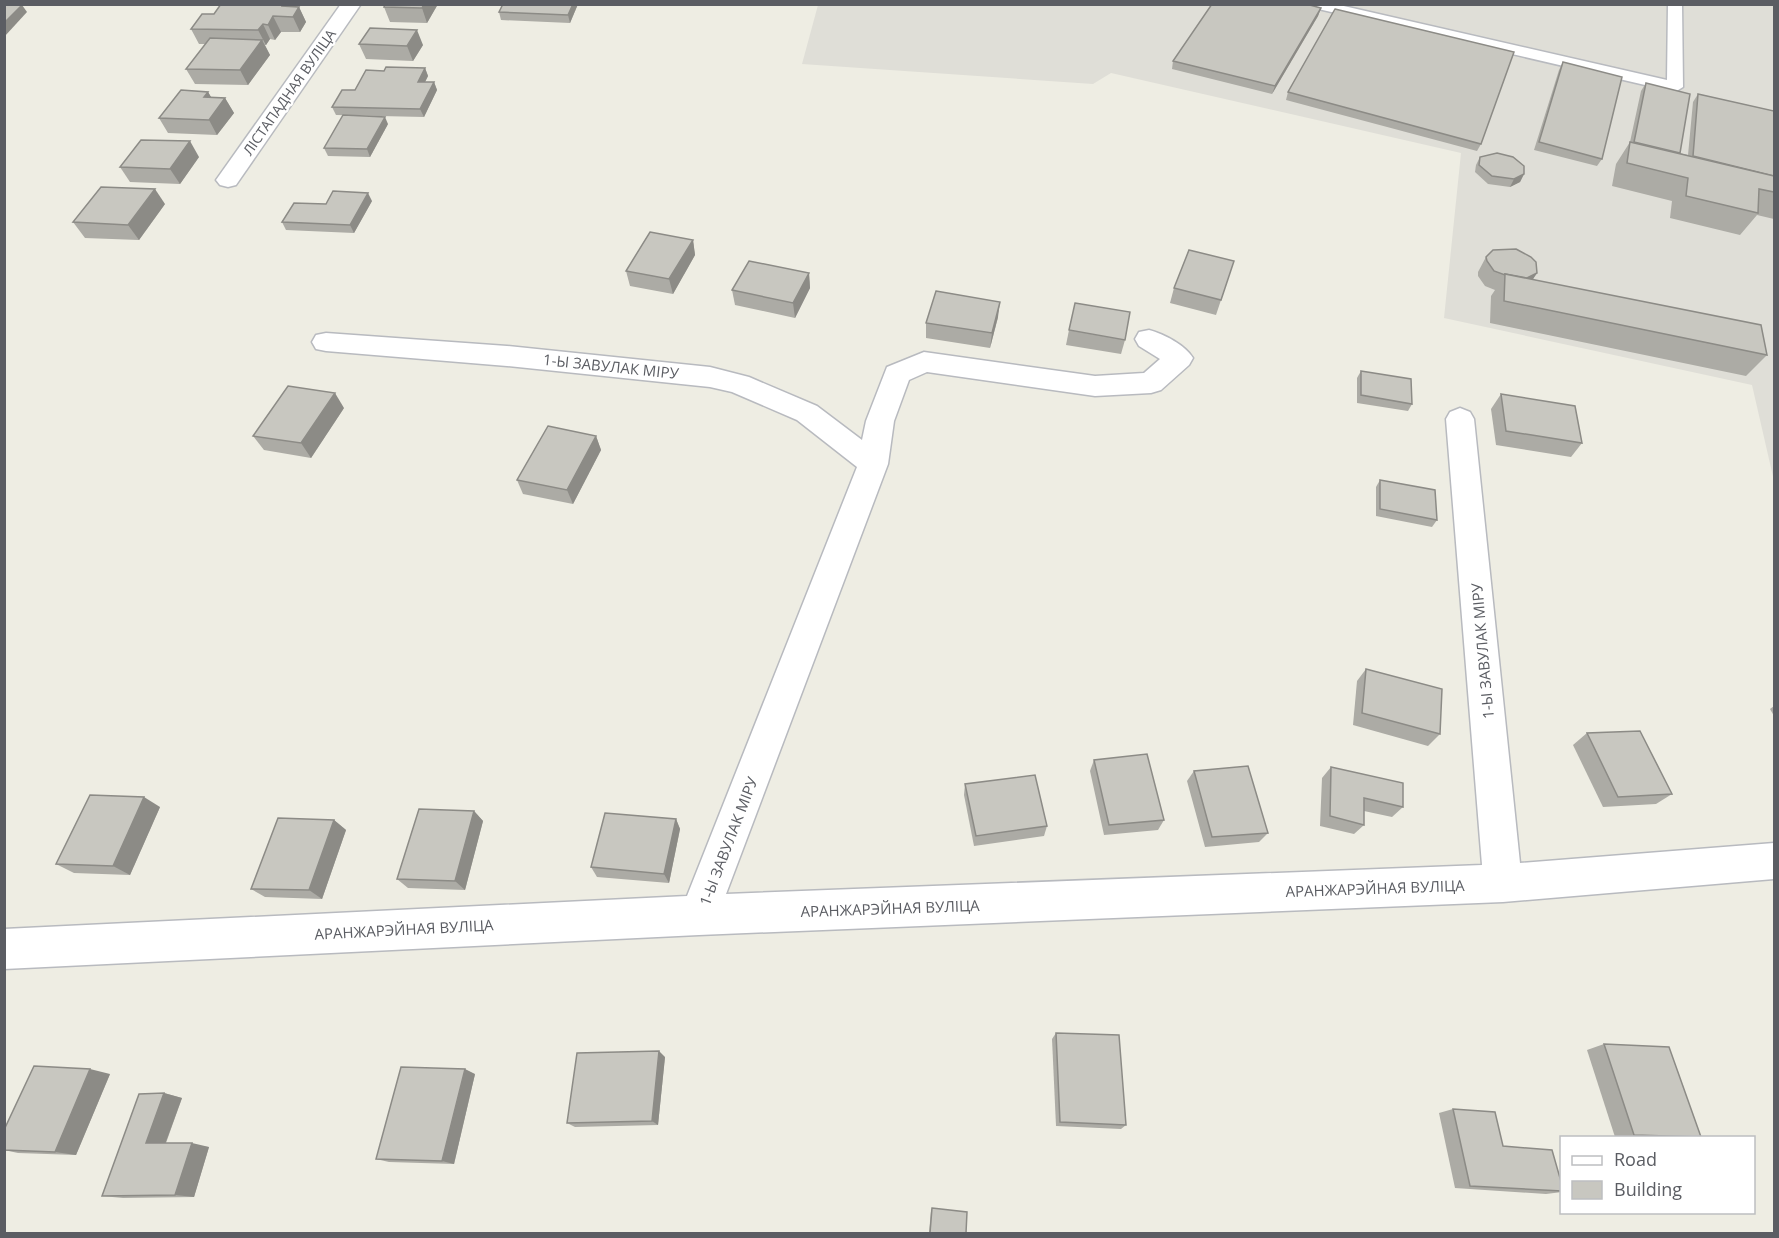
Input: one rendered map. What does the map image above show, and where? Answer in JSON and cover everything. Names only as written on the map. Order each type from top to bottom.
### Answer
[{"type":"street","name":"ЛІСТАПАДНАЯ ВУЛІЦА","points":[[228,180],[351,4]]},
{"type":"street","name":"1-Ы ЗАВУЛАК МІРУ","points":[[699,915],[873,464],[880,421],[897,374],[924,362],[1095,386],[1151,383],[1179,358],[1149,339]]},
{"type":"street","name":"1-Ы ЗАВУЛАК МІРУ","points":[[326,342],[507,356],[711,377],[739,384],[807,413],[873,464]]},
{"type":"street","name":"1-Ы ЗАВУЛАК МІРУ","points":[[1460,419],[1503,883]]},
{"type":"street","name":"АРАНЖАРЭЙНАЯ ВУЛІЦА","points":[[4,949],[699,915],[1503,883],[1774,861]]},
{"type":"lane","points":[[1314,4],[1675,87],[1675,4]]},
{"type":"shaded area","points":[[818,5],[1774,5],[1774,481],[1752,385],[1444,318],[1461,153],[1111,73],[1093,84],[802,64]]},
{"type":"building","points":[[4,4],[22,5],[4,23]]},
{"type":"building","points":[[221,4],[283,4],[282,6],[299,7],[293,17],[273,16],[268,25],[263,24],[258,30],[191,29],[202,14],[214,14]]},
{"type":"building","points":[[385,4],[424,4],[422,8],[384,7]]},
{"type":"building","points":[[503,4],[573,4],[568,15],[499,12]]},
{"type":"building","points":[[1212,4],[1306,4],[1321,8],[1275,86],[1173,61]]},
{"type":"building","points":[[1335,9],[1514,52],[1481,144],[1288,92]]},
{"type":"building","points":[[370,28],[417,30],[407,46],[359,44]]},
{"type":"building","points":[[210,38],[262,40],[240,70],[186,69]]},
{"type":"building","points":[[1563,62],[1622,77],[1602,159],[1539,142]]},
{"type":"building","points":[[386,67],[425,68],[418,82],[434,82],[420,109],[332,107],[342,90],[355,90],[366,70],[384,71]]},
{"type":"building","points":[[1646,83],[1690,94],[1680,153],[1634,142]]},
{"type":"building","points":[[181,90],[208,92],[204,97],[225,98],[209,120],[159,118]]},
{"type":"building","points":[[1698,94],[1774,111],[1774,176],[1693,156]]},
{"type":"building","points":[[343,115],[385,117],[367,149],[324,148]]},
{"type":"building","points":[[141,140],[190,141],[170,169],[120,167]]},
{"type":"building","points":[[1630,142],[1774,176],[1774,192],[1759,189],[1758,213],[1686,196],[1688,178],[1627,163]]},
{"type":"building","points":[[1497,153],[1513,157],[1524,166],[1524,174],[1514,179],[1492,176],[1479,165],[1480,157]]},
{"type":"building","points":[[101,187],[155,189],[128,225],[73,222]]},
{"type":"building","points":[[333,191],[368,193],[350,225],[282,222],[294,203],[326,204]]},
{"type":"building","points":[[650,232],[693,240],[669,279],[626,271]]},
{"type":"building","points":[[1516,249],[1536,262],[1537,273],[1527,278],[1505,275],[1494,271],[1487,261],[1486,257],[1493,250]]},
{"type":"building","points":[[1189,250],[1234,261],[1221,300],[1174,288]]},
{"type":"building","points":[[749,261],[809,273],[793,303],[732,290]]},
{"type":"building","points":[[1505,274],[1761,325],[1767,355],[1504,301]]},
{"type":"building","points":[[936,291],[1000,302],[992,333],[926,323]]},
{"type":"building","points":[[1075,303],[1130,312],[1125,340],[1069,330]]},
{"type":"building","points":[[1361,371],[1411,379],[1412,404],[1361,395]]},
{"type":"building","points":[[288,386],[335,393],[301,443],[253,436]]},
{"type":"building","points":[[1501,394],[1575,406],[1582,443],[1506,431]]},
{"type":"building","points":[[548,426],[596,436],[567,490],[517,480]]},
{"type":"building","points":[[1380,480],[1435,490],[1437,520],[1380,509]]},
{"type":"building","points":[[1366,669],[1442,689],[1440,734],[1362,713]]},
{"type":"building","points":[[1640,731],[1672,794],[1618,797],[1587,733]]},
{"type":"building","points":[[1147,754],[1164,820],[1109,825],[1094,760]]},
{"type":"building","points":[[1248,766],[1268,833],[1212,837],[1194,771]]},
{"type":"building","points":[[1331,767],[1403,783],[1403,807],[1364,798],[1364,825],[1330,816]]},
{"type":"building","points":[[1035,775],[1047,826],[976,836],[965,784]]},
{"type":"building","points":[[90,795],[144,797],[113,866],[56,864]]},
{"type":"building","points":[[419,809],[474,811],[455,881],[397,879]]},
{"type":"building","points":[[605,813],[676,819],[664,874],[591,867]]},
{"type":"building","points":[[278,818],[334,820],[309,890],[251,889]]},
{"type":"building","points":[[1056,1033],[1119,1035],[1126,1125],[1060,1122]]},
{"type":"building","points":[[1604,1044],[1669,1047],[1701,1136],[1634,1135]]},
{"type":"building","points":[[659,1051],[652,1121],[567,1123],[577,1053]]},
{"type":"building","points":[[34,1066],[90,1069],[55,1152],[4,1150],[4,1130]]},
{"type":"building","points":[[401,1067],[465,1069],[442,1161],[376,1159]]},
{"type":"building","points":[[164,1093],[146,1143],[192,1143],[175,1195],[102,1196],[139,1094]]},
{"type":"building","points":[[1453,1109],[1495,1112],[1503,1146],[1552,1150],[1560,1178],[1560,1191],[1470,1186]]},
{"type":"building","points":[[932,1208],[967,1212],[966,1233],[930,1233]]}]
